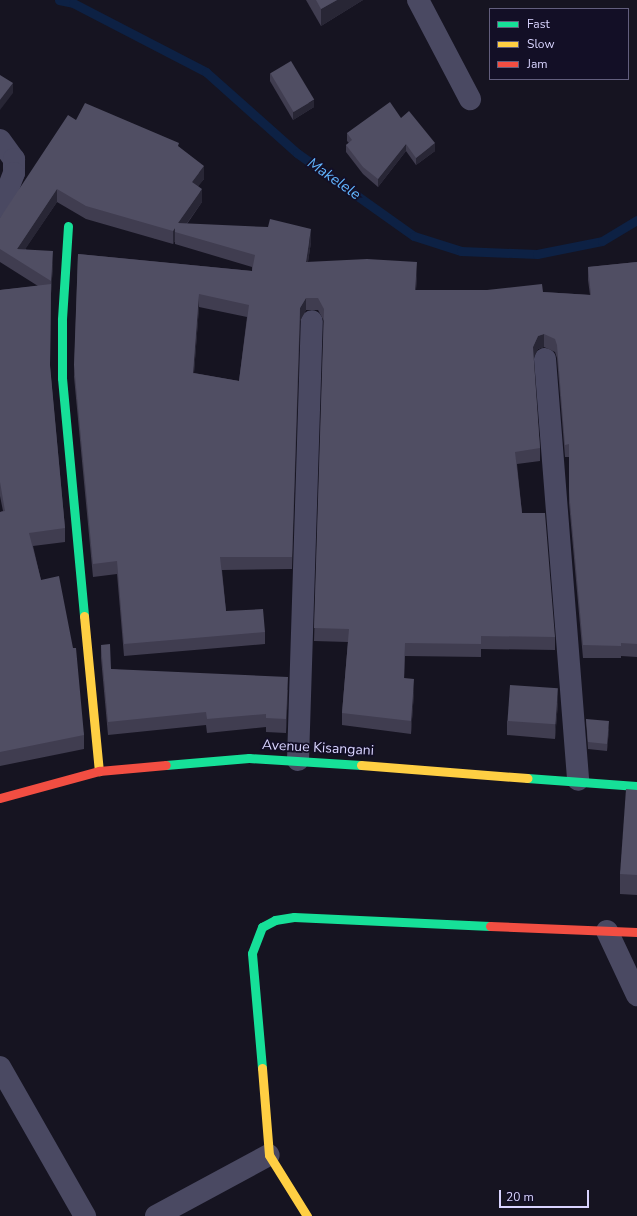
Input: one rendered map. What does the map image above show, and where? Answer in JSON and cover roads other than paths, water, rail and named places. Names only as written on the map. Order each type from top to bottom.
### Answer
[{"type":"street","points":[[418,0],[470,99]]},
{"type":"street","points":[[0,140],[14,159],[14,173],[0,209]]},
{"type":"street","points":[[68,226],[62,320],[62,378],[99,771]]},
{"type":"street","points":[[298,760],[312,321]]},
{"type":"street","points":[[546,359],[578,780]]},
{"type":"street","name":"Avenue Kisangani","points":[[0,798],[99,771],[249,758],[298,760],[578,780],[637,786]]},
{"type":"street","points":[[307,1216],[269,1155],[252,953],[262,927],[275,920],[294,917],[637,932]]},
{"type":"street","points":[[607,931],[637,995]]},
{"type":"street","points":[[0,1067],[85,1216]]},
{"type":"street","points":[[156,1216],[269,1155]]},
{"type":"waterway","name":"Makelele","points":[[59,0],[73,3],[206,72],[297,153],[414,236],[461,251],[537,254],[602,241],[637,220]]}]
